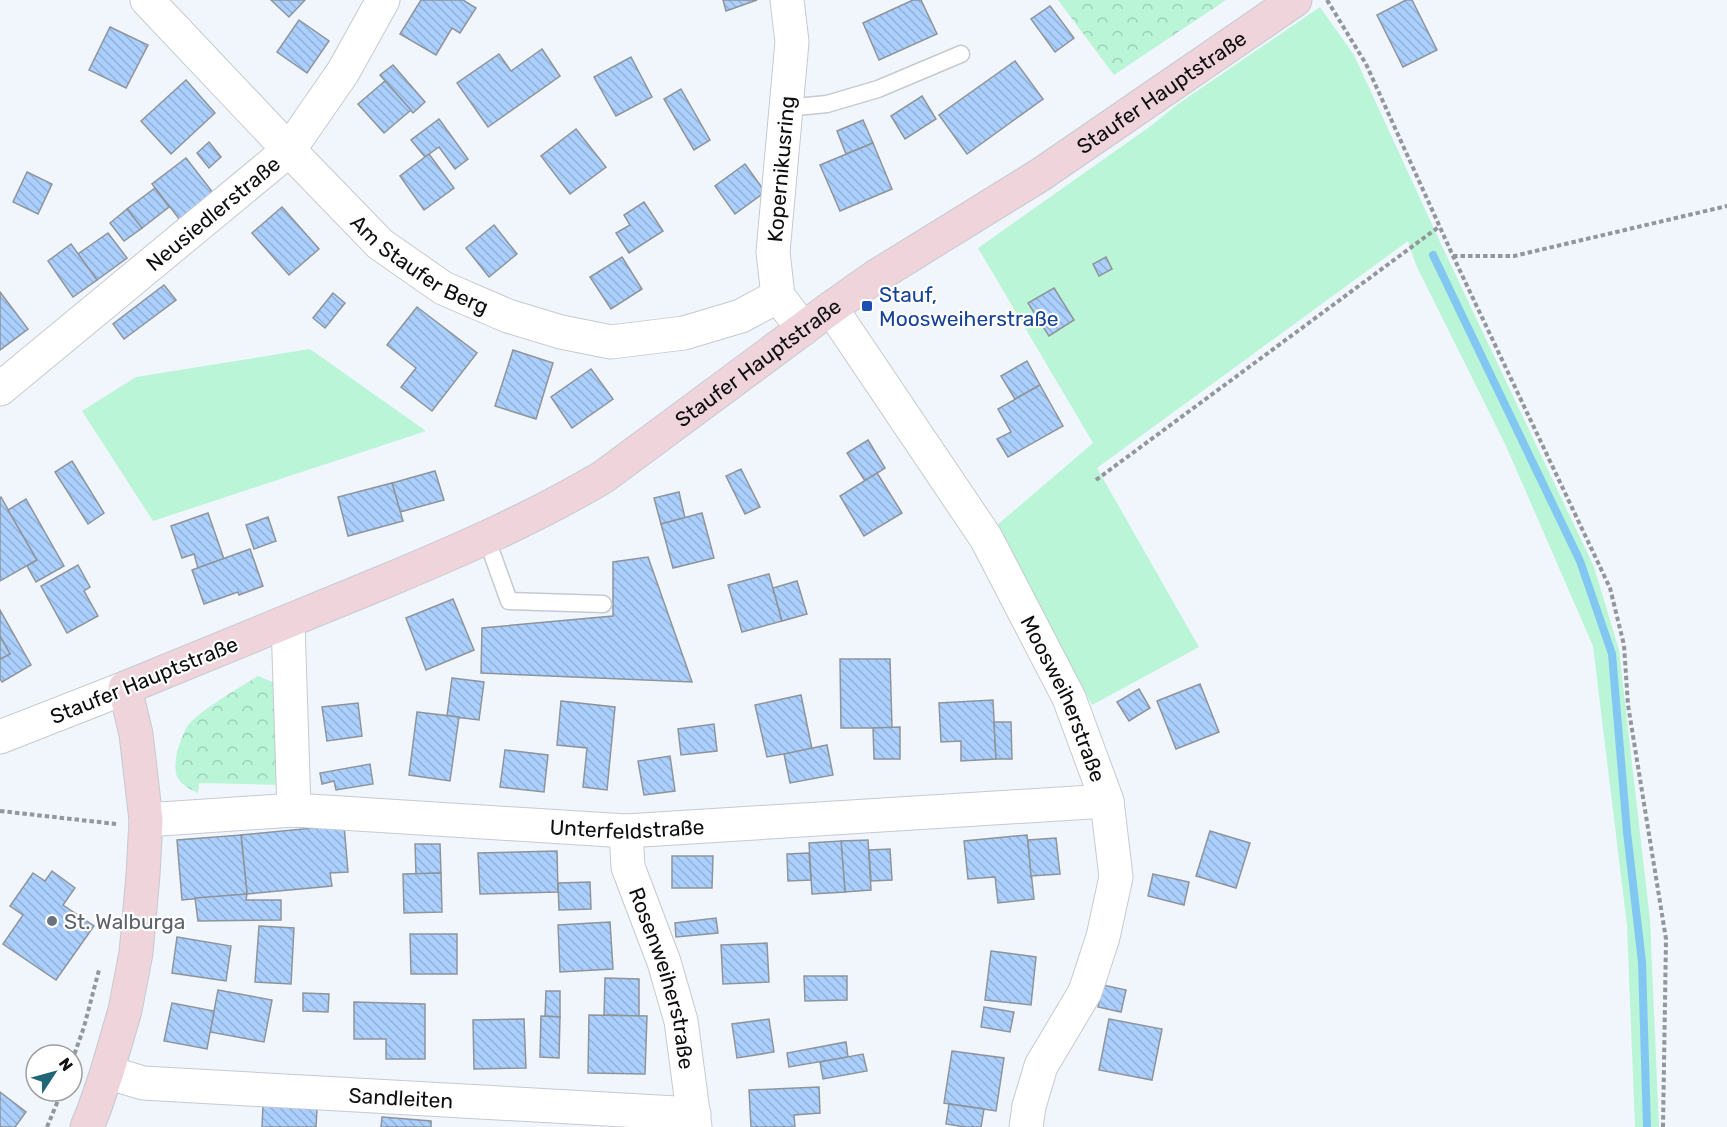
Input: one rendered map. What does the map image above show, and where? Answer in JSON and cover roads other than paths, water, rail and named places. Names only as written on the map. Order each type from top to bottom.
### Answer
[{"type":"street","name":"Am Staufer Berg","points":[[147,0],[380,244],[443,288],[508,316],[611,342],[684,333],[741,316],[778,296]]},
{"type":"street","name":"Neusiedlerstraße","points":[[0,389],[289,150],[343,72],[383,0]]},
{"type":"street","name":"Kopernikusring","points":[[778,296],[774,252],[792,42],[787,0]]},
{"type":"street","name":"Staufer Hauptstraße","points":[[0,737],[288,622],[486,537],[551,506],[603,477],[875,277],[1040,176],[1295,0]]},
{"type":"street","points":[[778,296],[803,329]]},
{"type":"street","name":"Moosweiherstraße","points":[[831,308],[986,538],[1069,698],[1107,801],[1116,877],[1103,937],[1085,992],[1041,1066],[1029,1106],[1026,1127]]},
{"type":"street","points":[[288,622],[294,810]]},
{"type":"street","points":[[87,1127],[107,1072],[125,1010],[136,953],[146,820],[136,734],[125,688]]},
{"type":"street","name":"Unterfeldstraße","points":[[146,820],[294,810],[627,831],[1107,801]]},
{"type":"street","name":"Rosenweiherstraße","points":[[627,831],[628,867],[664,962],[681,1021],[695,1120]]},
{"type":"street","name":"Sandleiten","points":[[107,1072],[143,1083],[695,1120]]},
{"type":"lane","points":[[786,108],[827,104],[878,89],[961,54]]},
{"type":"lane","points":[[486,537],[509,601],[603,604]]},
{"type":"waterway","points":[[1433,255],[1580,561],[1612,654],[1627,832],[1642,962],[1647,1127]]},
{"type":"place","name":"Stauf, Moosweiherstraße","points":[[867,306]]},
{"type":"place","name":"St. Walburga","points":[[52,921]]}]
